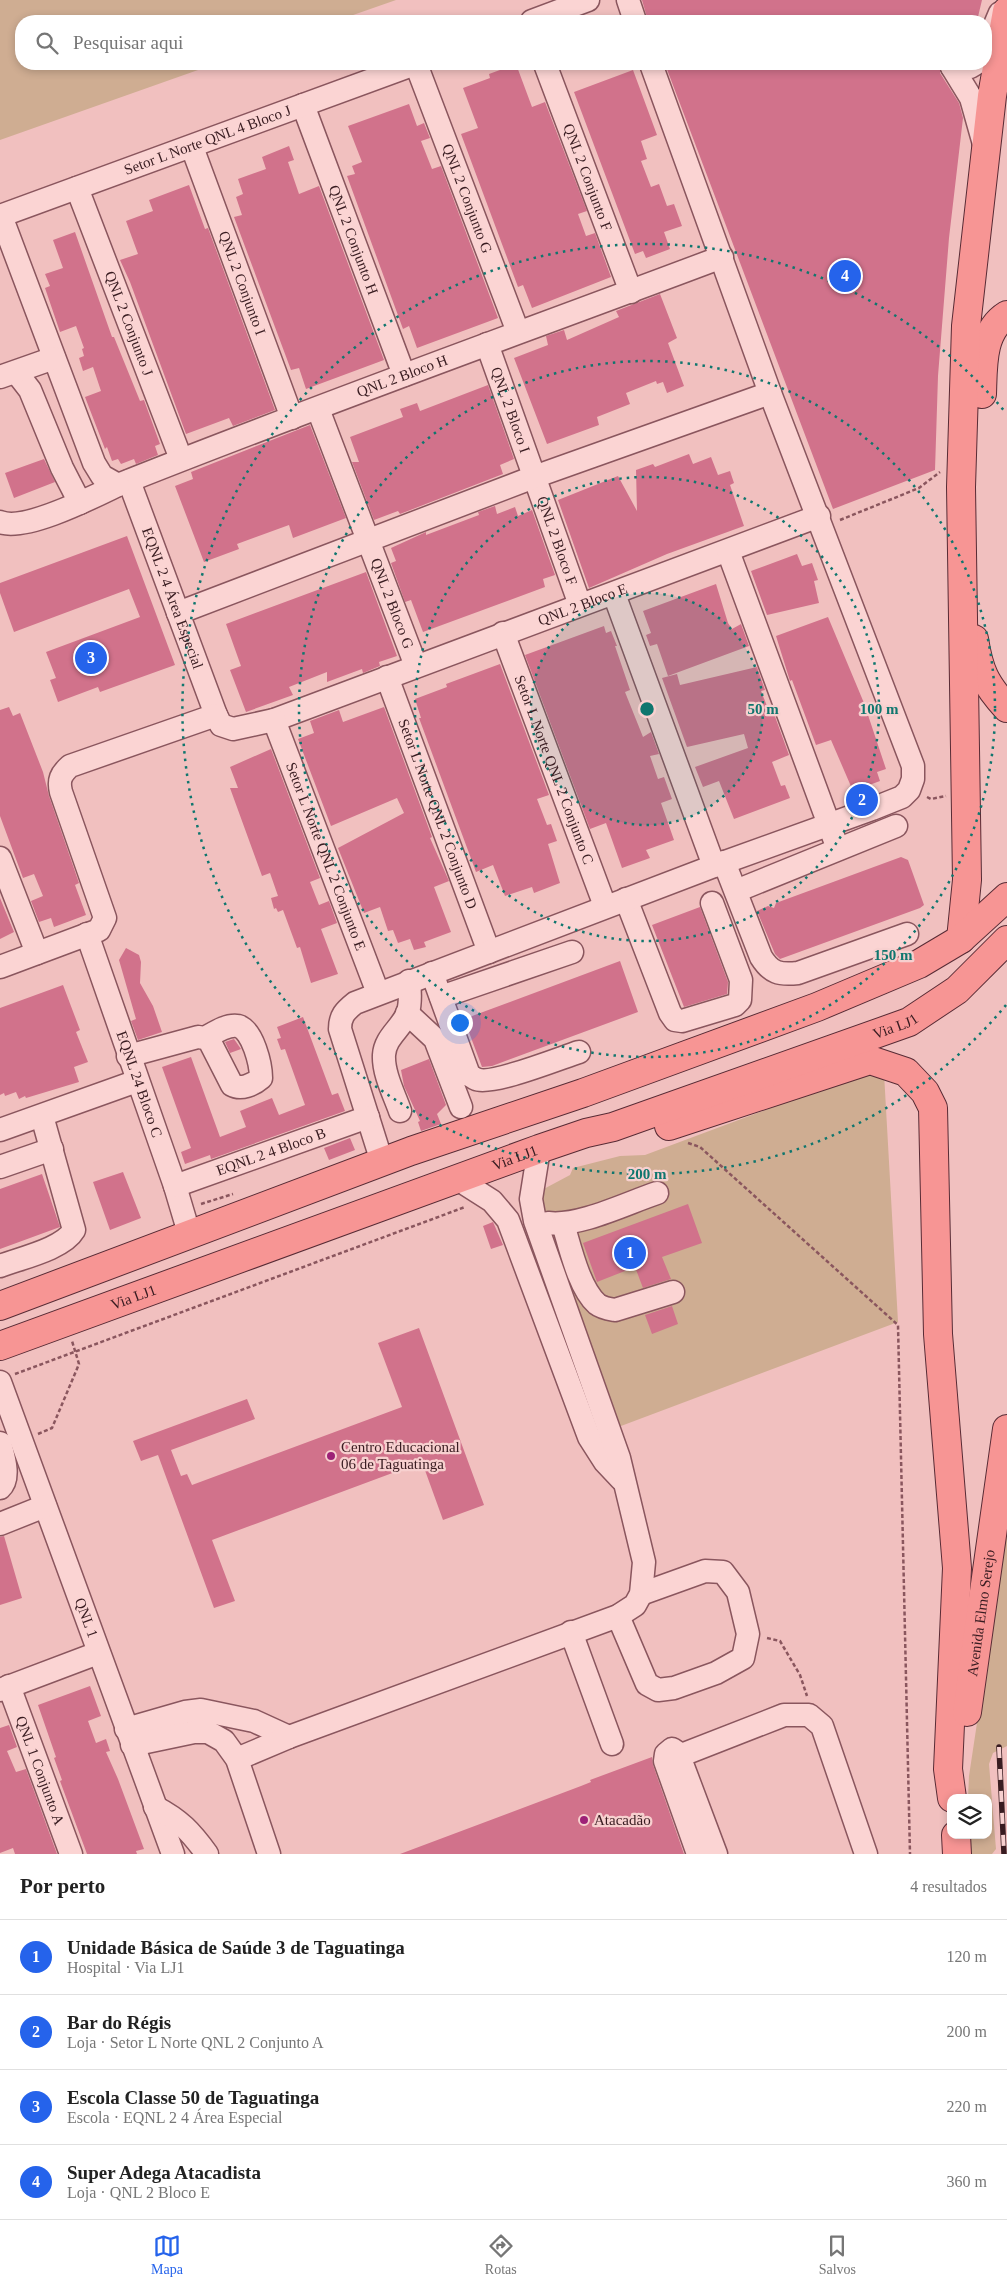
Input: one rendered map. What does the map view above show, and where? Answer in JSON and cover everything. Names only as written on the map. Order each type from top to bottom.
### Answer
[{"type":"main road","points":[[961,939],[967,880],[962,454],[966,326],[985,148],[1007,11]]},
{"type":"main road","points":[[1007,315],[997,321],[987,341],[983,367],[972,629],[978,665],[992,691],[1007,708]]},
{"type":"main road","points":[[0,1306],[382,1162],[583,1093],[817,1007],[919,964],[961,939],[1007,897]]},
{"type":"main road","name":"Via LJ1","points":[[0,1346],[459,1180],[539,1149],[586,1133],[614,1127],[909,1022],[957,990],[1007,940]]},
{"type":"main road","points":[[705,1048],[709,1072],[715,1080],[725,1087]]},
{"type":"main road","points":[[614,1127],[656,1131],[870,1060],[906,1072],[925,1092],[933,1108],[938,1334],[957,1568],[948,1770],[951,1794]]},
{"type":"main road","points":[[583,1093],[593,1099],[598,1113],[596,1120],[586,1133]]},
{"type":"main road","name":"Avenida Elmo Serejo","points":[[958,1794],[968,1698],[1007,1429]]},
{"type":"main road","points":[[956,1839],[957,1854]]},
{"type":"street","points":[[548,15],[588,0]]},
{"type":"street","points":[[628,0],[633,15]]},
{"type":"street","points":[[992,33],[1007,1]]},
{"type":"street","name":"Setor L Norte QNL 4 Bloco J","points":[[0,216],[399,70]]},
{"type":"street","name":"QNL 2 Conjunto G","points":[[417,70],[518,332]]},
{"type":"street","name":"QNL 2 Conjunto F","points":[[547,70],[631,292]]},
{"type":"street","points":[[382,1162],[340,1029],[340,1019],[345,1011],[355,1003],[378,992],[489,952],[719,864],[829,826],[902,797],[909,790],[913,779],[913,766],[770,393],[653,70]]},
{"type":"street","points":[[954,70],[971,98],[985,148]]},
{"type":"street","name":"QNL 2 Conjunto H","points":[[303,105],[404,375]]},
{"type":"street","name":"QNL 2 Conjunto I","points":[[192,147],[292,418]]},
{"type":"street","name":"QNL 2 Conjunto J","points":[[77,188],[181,459]]},
{"type":"street","points":[[0,216],[94,463],[102,476],[123,483]]},
{"type":"street","name":"QNL 2 Bloco H","points":[[123,483],[181,459],[722,257]]},
{"type":"street","name":"QNL 2 Bloco I","points":[[486,344],[534,477]]},
{"type":"street","points":[[8,375],[54,358]]},
{"type":"street","points":[[8,375],[30,390],[62,468],[80,503]]},
{"type":"street","points":[[178,613],[534,477],[770,393]]},
{"type":"street","name":"QNL 2 Bloco G","points":[[318,409],[416,666]]},
{"type":"street","name":"QNL 2 Bloco F","points":[[534,477],[580,605]]},
{"type":"street","points":[[0,522],[5,524],[29,522],[80,503],[123,483]]},
{"type":"street","name":"EQNL 2 4 Área Especial","points":[[123,483],[178,613],[218,720]]},
{"type":"street","name":"QNL 2 Bloco E","points":[[218,720],[232,730],[274,720],[386,676],[728,551],[821,522]]},
{"type":"street","points":[[728,551],[838,850]]},
{"type":"street","points":[[614,594],[719,864],[736,891],[760,957],[767,967],[774,972],[783,974],[798,973],[907,934]]},
{"type":"street","name":"Setor L Norte QNL 2 Conjunto C","points":[[503,633],[615,903],[675,1020],[682,1021],[735,1006],[740,1000],[741,980],[712,903]]},
{"type":"street","name":"Setor L Norte QNL 2 Conjunto D","points":[[386,676],[489,952]]},
{"type":"street","points":[[0,967],[99,930],[103,925],[105,918],[103,908],[61,792],[59,782],[62,773],[70,766],[218,720]]},
{"type":"street","name":"Setor L Norte QNL 2 Conjunto E","points":[[274,720],[378,992]]},
{"type":"street","points":[[736,891],[896,826]]},
{"type":"street","points":[[0,858],[37,953]]},
{"type":"street","name":"EQNL 24 Bloco C","points":[[87,934],[128,1056],[175,1186],[189,1234]]},
{"type":"street","points":[[441,997],[572,952]]},
{"type":"street","points":[[432,973],[469,1075],[476,1080],[506,1076],[579,1052]]},
{"type":"street","points":[[400,1111],[383,1057],[385,1045],[407,1013],[410,998],[409,981]]},
{"type":"street","points":[[407,1013],[435,1039],[461,1107]]},
{"type":"street","points":[[128,1056],[187,1038],[205,1038]]},
{"type":"street","points":[[0,1130],[137,1081]]},
{"type":"street","points":[[0,1266],[57,1245],[70,1237],[74,1230],[42,1116]]},
{"type":"street","name":"EQNL 2 4 Bloco B","points":[[175,1186],[368,1117]]},
{"type":"street","points":[[0,1167],[52,1149]]},
{"type":"street","points":[[237,1759],[289,1737],[618,1616],[635,1605],[641,1594],[644,1562],[619,1458],[533,1215],[539,1149]]},
{"type":"street","points":[[459,1180],[494,1204],[563,1224],[657,1193]]},
{"type":"street","points":[[494,1204],[513,1232],[589,1437],[605,1462],[625,1484]]},
{"type":"street","points":[[563,1224],[588,1294],[598,1305],[606,1309],[616,1310],[673,1292]]},
{"type":"street","name":"QNL 1","points":[[4,1379],[10,1441],[45,1506],[173,1854]]},
{"type":"street","points":[[0,1488],[3,1485],[6,1474],[10,1441]]},
{"type":"street","points":[[0,1524],[45,1506]]},
{"type":"street","points":[[618,1616],[647,1684],[658,1690],[674,1688],[716,1673],[743,1658],[748,1634],[738,1592],[723,1572],[705,1571],[641,1594]]},
{"type":"street","points":[[571,1632],[612,1744]]},
{"type":"street","points":[[5,1688],[98,1653]]},
{"type":"street","name":"QNL 1 Conjunto A","points":[[5,1688],[71,1854]]},
{"type":"street","points":[[129,1737],[184,1712],[201,1710],[254,1721],[289,1737]]},
{"type":"street","points":[[679,1756],[784,1715],[809,1714],[822,1726],[866,1854]]},
{"type":"street","points":[[129,1737],[208,1732],[224,1741],[237,1759],[269,1854]]},
{"type":"street","points":[[698,1854],[665,1761],[666,1754],[672,1749],[676,1749],[679,1756],[716,1854]]},
{"type":"street","points":[[156,1807],[172,1816],[188,1829],[206,1854]]},
{"type":"path","points":[[821,522],[919,488],[962,454]]},
{"type":"path","points":[[909,790],[931,799],[966,792]]},
{"type":"path","points":[[656,1131],[700,1147],[898,1325],[910,1854]]},
{"type":"path","points":[[4,1379],[76,1351],[494,1204]]},
{"type":"path","points":[[10,1441],[52,1428],[79,1364],[76,1351],[64,1323]]},
{"type":"path","points":[[748,1634],[780,1641],[800,1675],[815,1718]]},
{"type":"shaded area","points":[[0,0],[396,0],[353,15],[15,15],[15,70],[198,70],[0,140]]},
{"type":"shaded area","points":[[884,1073],[898,1322],[605,1432],[536,1238],[540,1191],[570,1175],[573,1168],[620,1156],[645,1155],[854,1077]]},
{"type":"shaded area","points":[[1007,1524],[1007,1746],[993,1753],[989,1764],[991,1794],[968,1794],[969,1776]]},
{"type":"shaded area","points":[[992,1800],[996,1849],[992,1854],[967,1854],[967,1839],[992,1839]]},
{"type":"building","points":[[642,0],[982,0],[978,15],[646,15]]},
{"type":"building","points":[[500,70],[518,70],[532,107],[545,102],[587,211],[578,214],[586,236],[595,233],[611,277],[532,308],[523,285],[518,287],[461,134],[478,128],[463,88],[490,78],[489,74]]},
{"type":"building","points":[[633,70],[657,135],[641,141],[647,159],[641,161],[651,187],[659,184],[667,206],[674,204],[682,226],[664,232],[670,249],[646,258],[643,251],[635,254],[574,92]]},
{"type":"building","points":[[667,70],[940,70],[959,103],[963,118],[949,238],[938,376],[935,470],[833,509]]},
{"type":"building","points":[[409,104],[417,126],[424,123],[430,138],[421,141],[432,169],[441,166],[498,318],[417,348],[409,326],[403,329],[347,176],[355,174],[352,166],[362,162],[348,126]]},
{"type":"building","points":[[289,146],[294,160],[288,162],[299,194],[319,186],[384,360],[306,389],[299,368],[291,370],[234,217],[242,215],[236,197],[243,194],[238,179],[266,169],[262,157]]},
{"type":"building","points":[[189,185],[205,229],[208,228],[275,410],[233,426],[229,418],[186,434],[130,282],[120,260],[138,254],[126,221],[153,211],[149,200]]},
{"type":"building","points":[[75,232],[112,337],[114,337],[140,401],[144,400],[160,444],[155,446],[158,455],[136,464],[134,459],[121,464],[118,459],[112,461],[107,447],[105,449],[85,397],[101,391],[93,367],[83,371],[79,358],[84,356],[82,349],[84,348],[76,326],[60,332],[45,288],[50,286],[45,274],[63,268],[53,240]]},
{"type":"building","points":[[660,294],[677,338],[668,343],[684,386],[667,393],[663,382],[657,384],[656,381],[626,393],[630,404],[597,417],[599,425],[547,444],[514,358],[548,345],[546,336],[564,330],[567,340],[619,317],[616,311]]},
{"type":"building","points":[[488,385],[514,459],[500,465],[503,474],[400,514],[398,511],[374,520],[352,462],[359,462],[350,437],[403,417],[400,409],[417,403],[420,411]]},
{"type":"building","points":[[310,425],[346,518],[293,538],[289,525],[237,544],[239,549],[204,562],[175,486],[193,479],[191,472]]},
{"type":"building","points":[[689,454],[693,464],[711,457],[718,475],[730,471],[734,483],[730,485],[744,526],[667,554],[589,588],[558,500],[618,476],[637,511],[636,470],[653,464],[655,467]]},
{"type":"building","points":[[44,459],[55,482],[14,498],[5,473]]},
{"type":"building","points":[[495,506],[497,514],[515,507],[518,516],[532,510],[555,575],[543,579],[545,587],[423,632],[411,600],[405,602],[391,563],[396,561],[391,548],[426,532],[426,535],[479,515],[478,512]]},
{"type":"building","points":[[127,536],[175,665],[100,692],[98,687],[58,702],[50,680],[56,678],[46,652],[140,617],[129,589],[14,632],[0,593],[0,583]]},
{"type":"building","points":[[797,554],[802,566],[812,563],[818,580],[814,581],[819,603],[767,615],[751,571]]},
{"type":"building","points":[[366,572],[397,656],[379,662],[380,666],[363,673],[362,669],[327,682],[327,672],[289,687],[293,695],[246,712],[230,670],[241,666],[226,624]]},
{"type":"building","points":[[716,584],[728,623],[732,629],[741,624],[749,646],[668,676],[657,644],[650,646],[646,635],[651,633],[643,611]]},
{"type":"building","points":[[828,617],[864,703],[886,769],[877,772],[880,781],[853,791],[831,740],[816,745],[792,680],[790,681],[776,636]]},
{"type":"building","points":[[604,626],[606,633],[611,631],[617,646],[615,646],[630,690],[625,692],[643,737],[651,732],[659,754],[650,756],[658,779],[664,777],[672,799],[661,803],[674,840],[646,850],[650,858],[622,868],[606,823],[590,829],[525,655]]},
{"type":"building","points":[[500,664],[549,795],[537,799],[547,825],[551,824],[557,841],[548,844],[560,883],[534,893],[532,887],[505,896],[493,865],[476,872],[419,718],[421,718],[415,699],[447,687],[446,684]]},
{"type":"building","points":[[757,667],[765,690],[761,691],[769,711],[773,711],[789,755],[772,762],[781,786],[785,785],[790,798],[734,819],[719,781],[703,787],[695,767],[748,748],[744,734],[687,747],[662,678],[677,674],[680,685]]},
{"type":"building","points":[[9,707],[13,716],[20,713],[43,772],[49,796],[79,883],[75,885],[86,915],[54,927],[51,918],[39,922],[31,901],[43,896],[34,874],[23,878],[0,816],[0,710]]},
{"type":"building","points":[[384,707],[432,837],[430,838],[449,881],[434,887],[451,932],[424,942],[426,947],[414,950],[410,939],[398,943],[393,930],[388,931],[380,907],[364,913],[338,848],[404,813],[397,798],[331,826],[298,739],[314,733],[310,721],[339,710],[343,722]]},
{"type":"building","points":[[271,749],[320,878],[310,882],[319,905],[329,901],[337,923],[321,929],[338,974],[311,983],[300,947],[297,948],[283,910],[278,912],[276,908],[274,909],[271,898],[278,896],[270,873],[262,876],[230,788],[238,788],[230,767]]},
{"type":"building","points":[[901,857],[908,860],[924,905],[780,959],[775,954],[757,911],[768,906],[774,908],[776,903]]},
{"type":"building","points":[[0,898],[14,932],[0,939]]},
{"type":"building","points":[[700,907],[728,982],[727,994],[684,1007],[652,925]]},
{"type":"building","points":[[126,948],[139,955],[141,962],[140,983],[153,1006],[162,1032],[138,1040],[131,1021],[136,1019],[119,960]]},
{"type":"building","points":[[620,961],[638,1012],[492,1066],[482,1067],[464,1019]]},
{"type":"building","points":[[63,985],[80,1030],[76,1032],[88,1062],[74,1067],[79,1082],[26,1098],[25,1096],[19,1099],[16,1092],[5,1096],[4,1093],[0,1095],[0,1008]]},
{"type":"building","points":[[303,1017],[332,1095],[338,1093],[345,1111],[211,1159],[210,1155],[185,1164],[181,1152],[191,1148],[162,1067],[191,1057],[220,1137],[246,1127],[240,1111],[272,1098],[279,1115],[305,1105],[285,1049],[281,1050],[277,1039],[281,1038],[277,1027]]},
{"type":"building","points":[[234,1039],[241,1049],[230,1053],[225,1042]]},
{"type":"building","points":[[429,1059],[446,1105],[437,1114],[441,1124],[421,1131],[418,1122],[420,1121],[404,1086],[401,1070]]},
{"type":"building","points":[[350,1138],[355,1150],[329,1160],[324,1148]]},
{"type":"building","points":[[123,1172],[141,1218],[110,1230],[93,1182]]},
{"type":"building","points":[[42,1174],[60,1227],[0,1249],[0,1189]]},
{"type":"building","points":[[688,1204],[702,1243],[662,1257],[671,1279],[643,1288],[635,1267],[597,1282],[583,1243]]},
{"type":"building","points":[[493,1222],[503,1245],[491,1249],[483,1226]]},
{"type":"building","points":[[672,1306],[678,1324],[652,1334],[645,1315]]},
{"type":"building","points":[[419,1328],[484,1505],[443,1520],[422,1462],[212,1540],[235,1601],[214,1608],[158,1455],[141,1461],[133,1441],[247,1399],[255,1419],[171,1450],[181,1476],[187,1474],[192,1485],[402,1407],[378,1343]]},
{"type":"building","points":[[4,1536],[22,1598],[0,1605],[0,1537]]},
{"type":"building","points":[[90,1686],[101,1716],[88,1721],[96,1743],[106,1739],[110,1751],[106,1752],[144,1849],[136,1851],[137,1854],[87,1854],[60,1781],[62,1780],[54,1758],[56,1757],[38,1705]]},
{"type":"building","points":[[9,1725],[17,1747],[7,1751],[16,1772],[26,1769],[57,1854],[15,1854],[13,1848],[0,1853],[0,1728]]},
{"type":"building","name":"Atacadão","points":[[652,1757],[653,1765],[684,1854],[400,1854],[581,1786],[591,1782],[590,1780]]},
{"type":"railway","points":[[999,1747],[1004,1854]]},
{"type":"place","name":"Super Adega Atacadista","points":[[845,276]]},
{"type":"place","name":"Escola Classe 50 de Taguatinga","points":[[91,658]]},
{"type":"place","name":"Bar do Régis","points":[[862,800]]},
{"type":"place","name":"Unidade Básica de Saúde 3 de Taguatinga","points":[[630,1253]]},
{"type":"place","name":"Centro Educacional 06 de Taguatinga","points":[[331,1456]]},
{"type":"place","name":"Atacadão","points":[[584,1820]]}]
